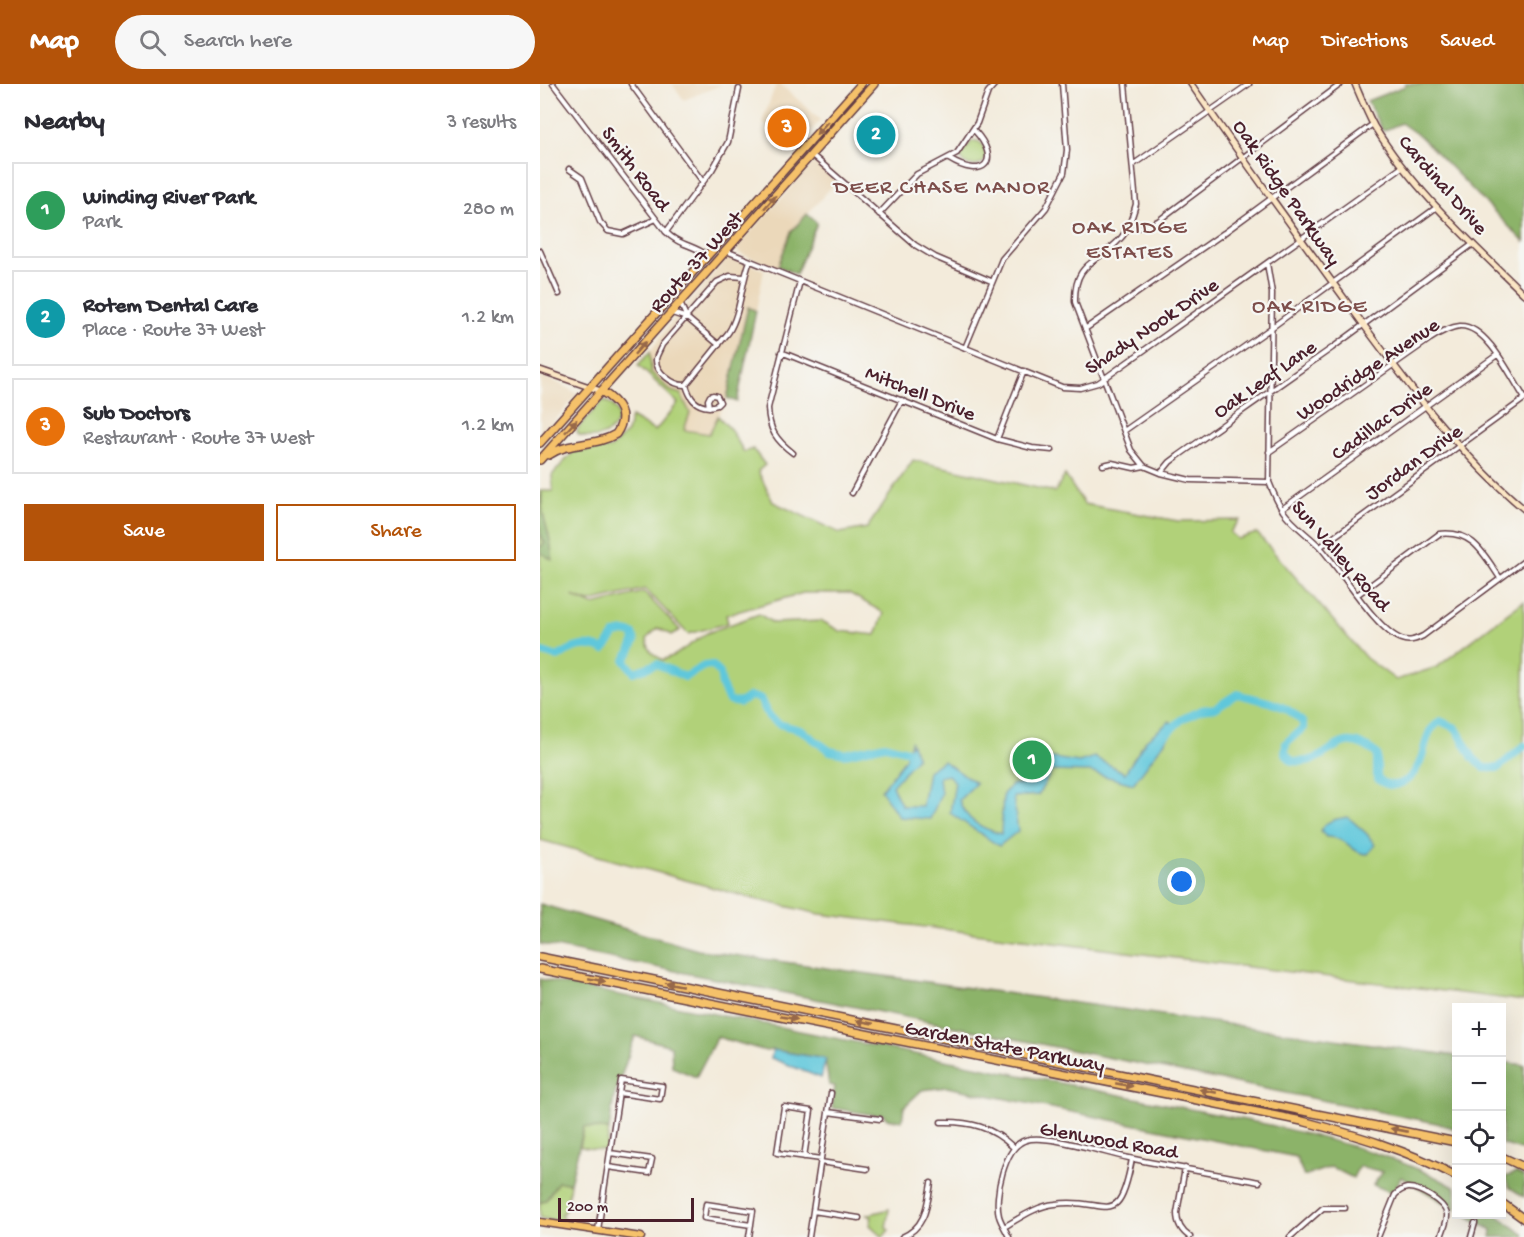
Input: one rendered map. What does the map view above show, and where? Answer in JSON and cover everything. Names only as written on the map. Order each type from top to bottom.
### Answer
[{"type":"highway","name":"Route 37 West","points":[[540,443],[861,84]]},
{"type":"highway","name":"Route 37 West","points":[[540,462],[874,84]]},
{"type":"highway","points":[[540,462],[564,447],[597,442],[616,434],[623,420],[621,411],[611,398],[601,391]]},
{"type":"highway","name":"Garden State Parkway","points":[[540,957],[1452,1141]]},
{"type":"highway","name":"Garden State Parkway","points":[[540,969],[1302,1121],[1391,1146],[1452,1174]]},
{"type":"highway","points":[[1506,1159],[1524,1167]]},
{"type":"highway","points":[[1506,1206],[1524,1219]]},
{"type":"main road","name":"Oak Ridge Parkway","points":[[1191,84],[1332,283],[1426,406],[1459,446],[1524,509]]},
{"type":"main road","name":"Cardinal Drive","points":[[1355,84],[1373,124],[1402,167],[1473,244],[1524,294]]},
{"type":"main road","points":[[540,370],[601,391]]},
{"type":"main road","points":[[540,1222],[641,1237]]},
{"type":"street","name":"Smith Road","points":[[553,84],[666,232],[678,243],[700,249],[708,256]]},
{"type":"street","points":[[631,84],[703,182]]},
{"type":"street","points":[[879,214],[917,174],[957,153],[974,130],[988,92],[995,84]]},
{"type":"street","points":[[965,348],[991,281],[1002,260],[1046,208],[1064,173],[1067,150],[1062,84]]},
{"type":"street","points":[[1125,84],[1136,204],[1122,237],[1086,265],[1077,281],[1076,302],[1084,329],[1131,450],[1144,466],[1190,480],[1269,482]]},
{"type":"street","points":[[1134,164],[1249,84]]},
{"type":"street","points":[[1127,228],[1145,227],[1158,221],[1341,84]]},
{"type":"street","points":[[666,232],[712,170],[728,142],[739,89]]},
{"type":"street","points":[[1084,329],[1373,124]]},
{"type":"street","points":[[949,159],[975,169],[985,163],[989,158],[988,148],[974,130]]},
{"type":"street","points":[[812,155],[926,253],[991,281]]},
{"type":"street","name":"Shady Nook Drive","points":[[726,251],[1062,387],[1085,387],[1104,379],[1402,167]]},
{"type":"street","points":[[569,169],[582,178],[600,222],[608,231],[623,234],[656,219]]},
{"type":"street","points":[[1124,431],[1271,328],[1438,206]]},
{"type":"street","name":"Oak Leaf Lane","points":[[1161,473],[1178,456],[1270,393],[1473,244]]},
{"type":"street","points":[[540,250],[559,294]]},
{"type":"street","points":[[686,385],[733,325],[750,261]]},
{"type":"street","name":"Sun Valley Road","points":[[1267,263],[1272,293],[1269,482],[1282,509],[1292,521],[1320,547],[1386,629],[1401,639],[1413,641],[1423,636],[1524,561]]},
{"type":"street","points":[[686,385],[669,380],[657,365],[656,359],[662,345],[721,279],[730,276],[744,277]]},
{"type":"street","points":[[793,453],[774,437],[768,417],[768,408],[800,281]]},
{"type":"street","points":[[680,303],[687,318]]},
{"type":"street","points":[[671,313],[687,318],[718,345]]},
{"type":"street","name":"Woodridge Avenue","points":[[1269,452],[1430,339],[1458,327],[1464,326],[1478,332],[1488,341],[1524,398]]},
{"type":"street","name":"Mitchell Drive","points":[[782,352],[997,439],[1032,448],[1052,450]]},
{"type":"street","name":"Cadillac Drive","points":[[1282,509],[1497,355]]},
{"type":"street","points":[[997,439],[1024,371]]},
{"type":"street","points":[[686,385],[695,402],[709,407]]},
{"type":"street","name":"Jordan Drive","points":[[1320,547],[1524,398]]},
{"type":"street","points":[[852,492],[902,400]]},
{"type":"street","points":[[1103,465],[1112,463],[1134,468],[1144,466]]},
{"type":"street","points":[[1357,595],[1439,534],[1452,533],[1466,538],[1480,549],[1500,578]]},
{"type":"street","points":[[598,1231],[608,1167],[610,1153],[619,1093],[621,1080],[662,1086],[660,1099],[619,1093]]},
{"type":"street","points":[[809,1237],[831,1093]]},
{"type":"street","points":[[804,1157],[811,1111],[784,1107],[777,1153],[867,1169]]},
{"type":"street","points":[[828,1112],[880,1119]]},
{"type":"street","points":[[940,1122],[958,1121],[987,1128],[1000,1135],[1013,1148]]},
{"type":"street","name":"Glenwood Road","points":[[1009,1237],[999,1216],[998,1203],[1006,1161],[1013,1148],[1027,1140],[1046,1140],[1132,1159],[1259,1182]]},
{"type":"street","points":[[608,1167],[650,1173],[652,1159],[610,1153]]},
{"type":"street","points":[[1004,1227],[1028,1213],[1053,1204],[1067,1203],[1105,1208],[1112,1206],[1120,1201],[1127,1186],[1132,1159]]},
{"type":"street","points":[[1185,1167],[1177,1220],[1182,1231],[1190,1237]]},
{"type":"street","points":[[902,1237],[914,1231],[924,1218],[931,1183]]},
{"type":"street","points":[[1378,1237],[1395,1195],[1406,1188],[1419,1191],[1442,1205],[1447,1219],[1441,1237]]},
{"type":"street","points":[[749,1237],[751,1225],[753,1211],[706,1204],[704,1218],[751,1225]]},
{"type":"street","points":[[1290,1237],[1323,1208],[1345,1208]]},
{"type":"street","points":[[813,1211],[859,1218]]},
{"type":"street","points":[[1471,1237],[1475,1224]]},
{"type":"shaded area","points":[[672,84],[723,84],[684,100]]},
{"type":"shaded area","points":[[776,84],[780,84],[821,120],[793,151],[762,122]]},
{"type":"shaded area","points":[[813,163],[837,181],[791,232],[777,268],[739,253],[738,246]]},
{"type":"shaded area","points":[[732,257],[764,270],[756,311],[748,308],[727,398],[709,434],[684,430],[690,413],[651,372],[650,352],[673,319],[727,258]]},
{"type":"shaded area","points":[[540,376],[578,394],[546,430],[540,431]]},
{"type":"green space","points":[[1405,84],[1524,84],[1524,242],[1421,137],[1401,123],[1383,131],[1367,101],[1405,86]]},
{"type":"green space","points":[[972,141],[981,143],[986,157],[984,162],[976,166],[965,164],[960,157]]},
{"type":"green space","points":[[807,214],[817,223],[796,274],[778,266],[791,232]]},
{"type":"green space","points":[[748,307],[756,311],[737,402],[727,398]]},
{"type":"green space","points":[[650,352],[651,372],[671,391],[681,394],[690,413],[684,430],[709,434],[718,416],[731,430],[744,452],[753,449],[765,465],[758,471],[773,502],[840,533],[867,528],[913,460],[1055,492],[1065,475],[1084,504],[1178,521],[1240,520],[1230,532],[1238,539],[1257,533],[1366,658],[1396,680],[1437,667],[1524,601],[1524,1001],[820,914],[758,900],[540,840],[540,491],[553,491],[552,475],[574,451],[611,448],[627,432],[631,417],[655,431],[678,403],[638,365]],"holes":[[[645,589],[688,634],[728,623],[726,615],[803,593],[849,593],[884,613],[876,635],[840,631],[822,621],[773,623],[759,614],[707,633],[675,655],[663,660],[651,652],[647,638],[658,628],[672,635],[680,630],[644,592],[593,605],[572,596],[590,602]]]},
{"type":"green space","points":[[603,400],[612,405],[617,412],[618,419],[615,426],[600,436],[579,435],[578,428]]},
{"type":"green space","points":[[540,493],[551,543],[552,560],[540,552],[540,547],[545,543],[540,533]]},
{"type":"green space","points":[[540,904],[698,950],[1452,1055],[1452,1128],[1436,1123],[540,944]]},
{"type":"green space","points":[[540,979],[1270,1125],[1366,1150],[1412,1166],[1452,1186],[1452,1208],[1401,1177],[1393,1193],[1373,1185],[1383,1172],[1359,1166],[1353,1178],[1331,1167],[1304,1176],[1296,1157],[947,1087],[922,1090],[904,1107],[902,1121],[887,1119],[883,1114],[875,1115],[832,1108],[835,1086],[829,1085],[825,1059],[773,1050],[766,1051],[717,1037],[696,1077],[672,1067],[671,1046],[635,1036],[614,1097],[609,1130],[584,1127],[570,1183],[558,1182],[546,1200],[540,1203]]},
{"type":"green space","points":[[1506,1063],[1524,1065],[1524,1151],[1506,1145]]},
{"type":"green space","points":[[584,1127],[609,1130],[606,1151],[580,1147]]},
{"type":"green space","points":[[1516,1173],[1524,1177],[1524,1197],[1509,1187],[1506,1177]]},
{"type":"green space","points":[[558,1181],[570,1183],[567,1208],[561,1215],[565,1222],[540,1218],[540,1203],[546,1200]]},
{"type":"green space","points":[[889,1209],[886,1228],[889,1230],[883,1237],[870,1225],[872,1217],[867,1215]]},
{"type":"green space","points":[[1472,1219],[1502,1219],[1524,1237],[1491,1237],[1492,1230]]},
{"type":"water","points":[[1170,721],[1175,728],[1133,784],[1090,772],[1052,771],[1038,795],[1013,797],[1018,831],[999,846],[950,813],[955,782],[948,775],[939,777],[941,794],[930,819],[899,817],[881,790],[905,759],[911,742],[917,757],[892,786],[902,806],[922,806],[928,771],[943,761],[976,783],[959,800],[966,813],[975,823],[1001,834],[1003,794],[1013,784],[1032,784],[1046,757],[1079,762],[1094,757],[1125,773],[1146,740]]},
{"type":"water","points":[[1348,817],[1367,834],[1375,845],[1368,854],[1357,851],[1340,839],[1326,837],[1321,831],[1328,822]]},
{"type":"water","points":[[773,1050],[826,1059],[821,1078],[771,1058]]},
{"type":"waterway","points":[[540,651],[558,657],[580,646],[591,646],[604,650],[615,634],[625,632],[633,634],[635,641],[625,661],[634,672],[657,664],[685,677],[704,666],[712,665],[720,673],[722,686],[729,701],[740,703],[750,696],[760,699],[769,717],[779,724],[801,730],[830,751],[845,754],[885,745],[908,751],[911,754],[909,761]]},
{"type":"waterway","points":[[1166,734],[1182,719],[1201,710],[1215,708],[1237,694],[1281,706],[1303,723],[1303,728],[1286,743],[1285,753],[1292,761],[1317,758],[1342,743],[1351,742],[1363,745],[1377,754],[1377,778],[1389,785],[1401,783],[1416,770],[1430,731],[1440,721],[1456,728],[1473,758],[1484,768],[1498,768],[1524,746]]},
{"type":"place","name":"Sub Doctors","points":[[787,128]]},
{"type":"place","name":"Rotem Dental Care","points":[[876,135]]},
{"type":"place","name":"Winding River Park","points":[[1032,760]]},
{"type":"district","name":"DEER CHASE MANOR","points":[[942,185]]},
{"type":"district","name":"OAK RIDGE ESTATES","points":[[1130,238]]},
{"type":"district","name":"OAK RIDGE","points":[[1310,304]]}]
